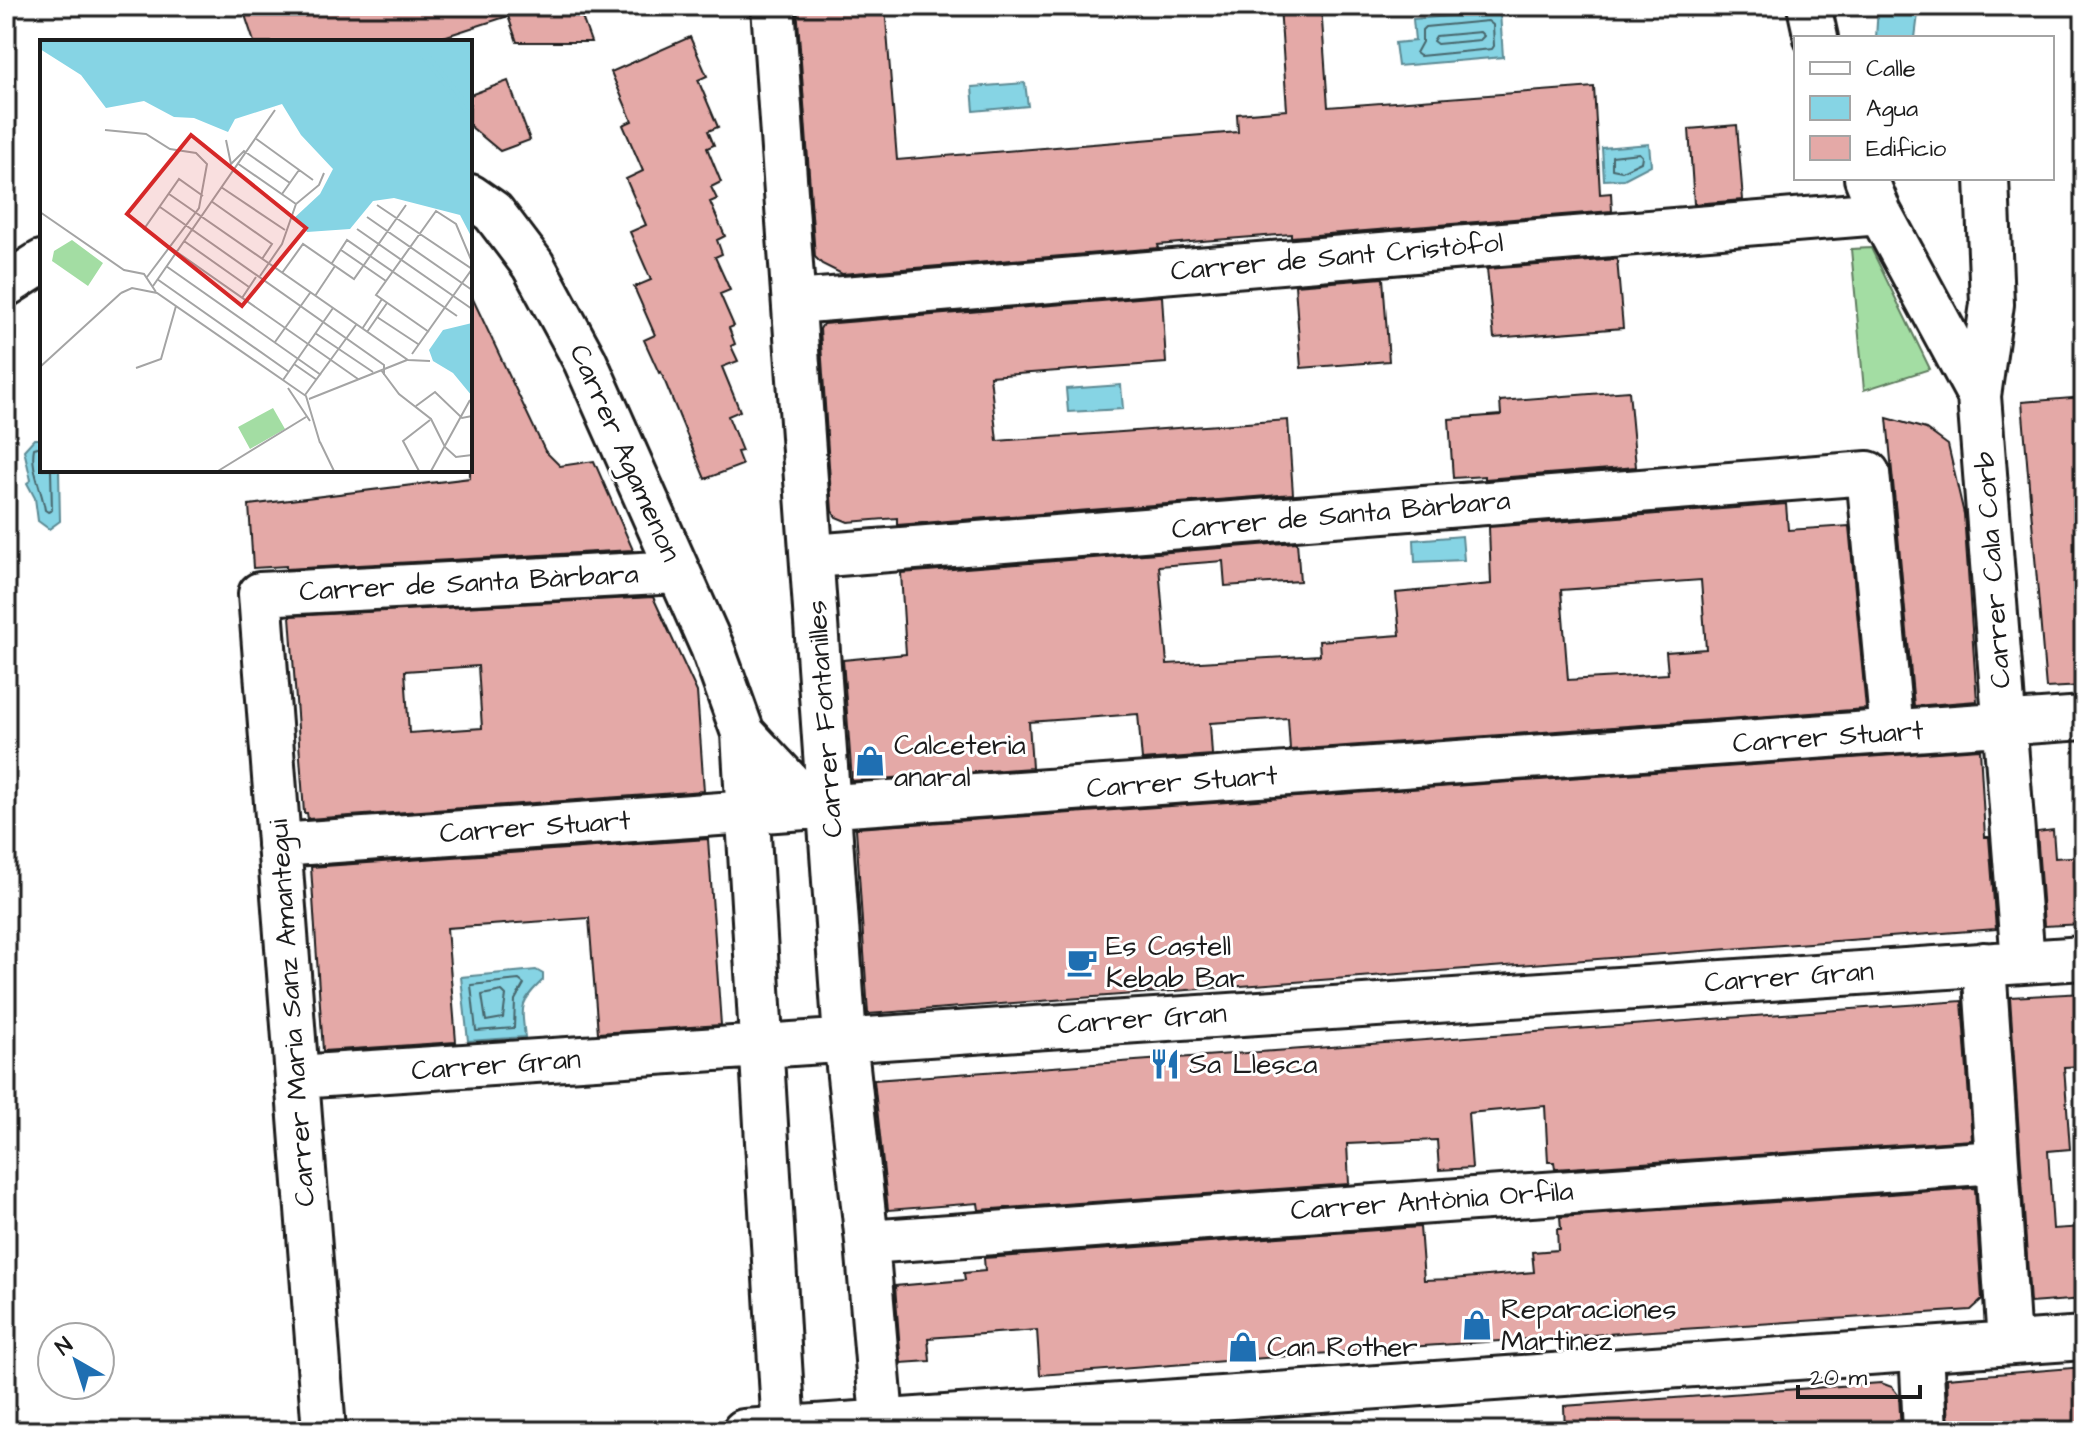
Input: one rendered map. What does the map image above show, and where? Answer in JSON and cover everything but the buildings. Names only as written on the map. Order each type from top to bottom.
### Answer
[{"type":"street","name":"Carrer Fontanilles","points":[[773,6],[813,556],[822,807],[883,1426]]},
{"type":"street","points":[[1809,6],[1816,36]]},
{"type":"street","name":"Carrer Cala Corb","points":[[1987,180],[1992,304],[1979,396],[2005,724],[2004,963],[1996,1162],[2009,1343]]},
{"type":"street","name":"Carrer de Sant Cristòfol","points":[[795,302],[1873,196]]},
{"type":"street","points":[[1873,196],[1979,396]]},
{"type":"street","name":"Carrer Agamenon","points":[[472,197],[493,212],[533,265],[585,361],[712,647],[743,733],[748,811]]},
{"type":"street","points":[[6,285],[40,263]]},
{"type":"street","name":"Carrer de Santa Bàrbara","points":[[813,556],[1868,473],[1892,732]]},
{"type":"street","name":"Carrer de Santa Bàrbara","points":[[260,594],[678,572]]},
{"type":"street","name":"Carrer Maria Sanz Amantegui","points":[[260,594],[324,1431]]},
{"type":"street","name":"Carrer Stuart","points":[[279,845],[2084,718]]},
{"type":"street","name":"Carrer Agamenon","points":[[743,733],[822,807]]},
{"type":"street","points":[[748,811],[762,1044],[771,1430],[883,1426],[2084,1338]]},
{"type":"street","name":"Carrer Gran","points":[[297,1077],[2084,958]]},
{"type":"street","name":"Carrer Antònia Orfila","points":[[867,1242],[1996,1162]]},
{"type":"street","points":[[1921,1349],[1925,1431]]},
{"type":"green space","points":[[1871,248],[1930,369],[1864,390],[1851,249]]},
{"type":"water","points":[[1878,6],[1919,6],[1915,36],[1876,36]]},
{"type":"water","points":[[1500,12],[1503,57],[1398,66],[1395,43],[1415,41],[1413,19]]},
{"type":"water","points":[[1025,83],[1028,106],[974,111],[972,87]]},
{"type":"water","points":[[1649,144],[1651,165],[1624,179],[1604,180],[1602,148]]},
{"type":"water","points":[[1121,385],[1123,409],[1068,412],[1066,389]]},
{"type":"water","points":[[34,439],[40,439],[40,472],[59,472],[60,521],[49,529],[38,521],[35,498],[27,483],[31,480],[24,450]]},
{"type":"water","points":[[1462,536],[1464,560],[1415,562],[1414,540]]},
{"type":"water","points":[[536,970],[543,974],[543,980],[524,1005],[525,1037],[468,1041],[461,977]]},
{"type":"place","name":"Calceteria anaral","points":[[870,761]]},
{"type":"place","name":"Es Castell Kebab Bar","points":[[1082,962]]},
{"type":"place","name":"Sa Llesca","points":[[1165,1064]]},
{"type":"place","name":"Reparaciones Martinez","points":[[1477,1325]]},
{"type":"place","name":"Can Rother","points":[[1243,1347]]}]
